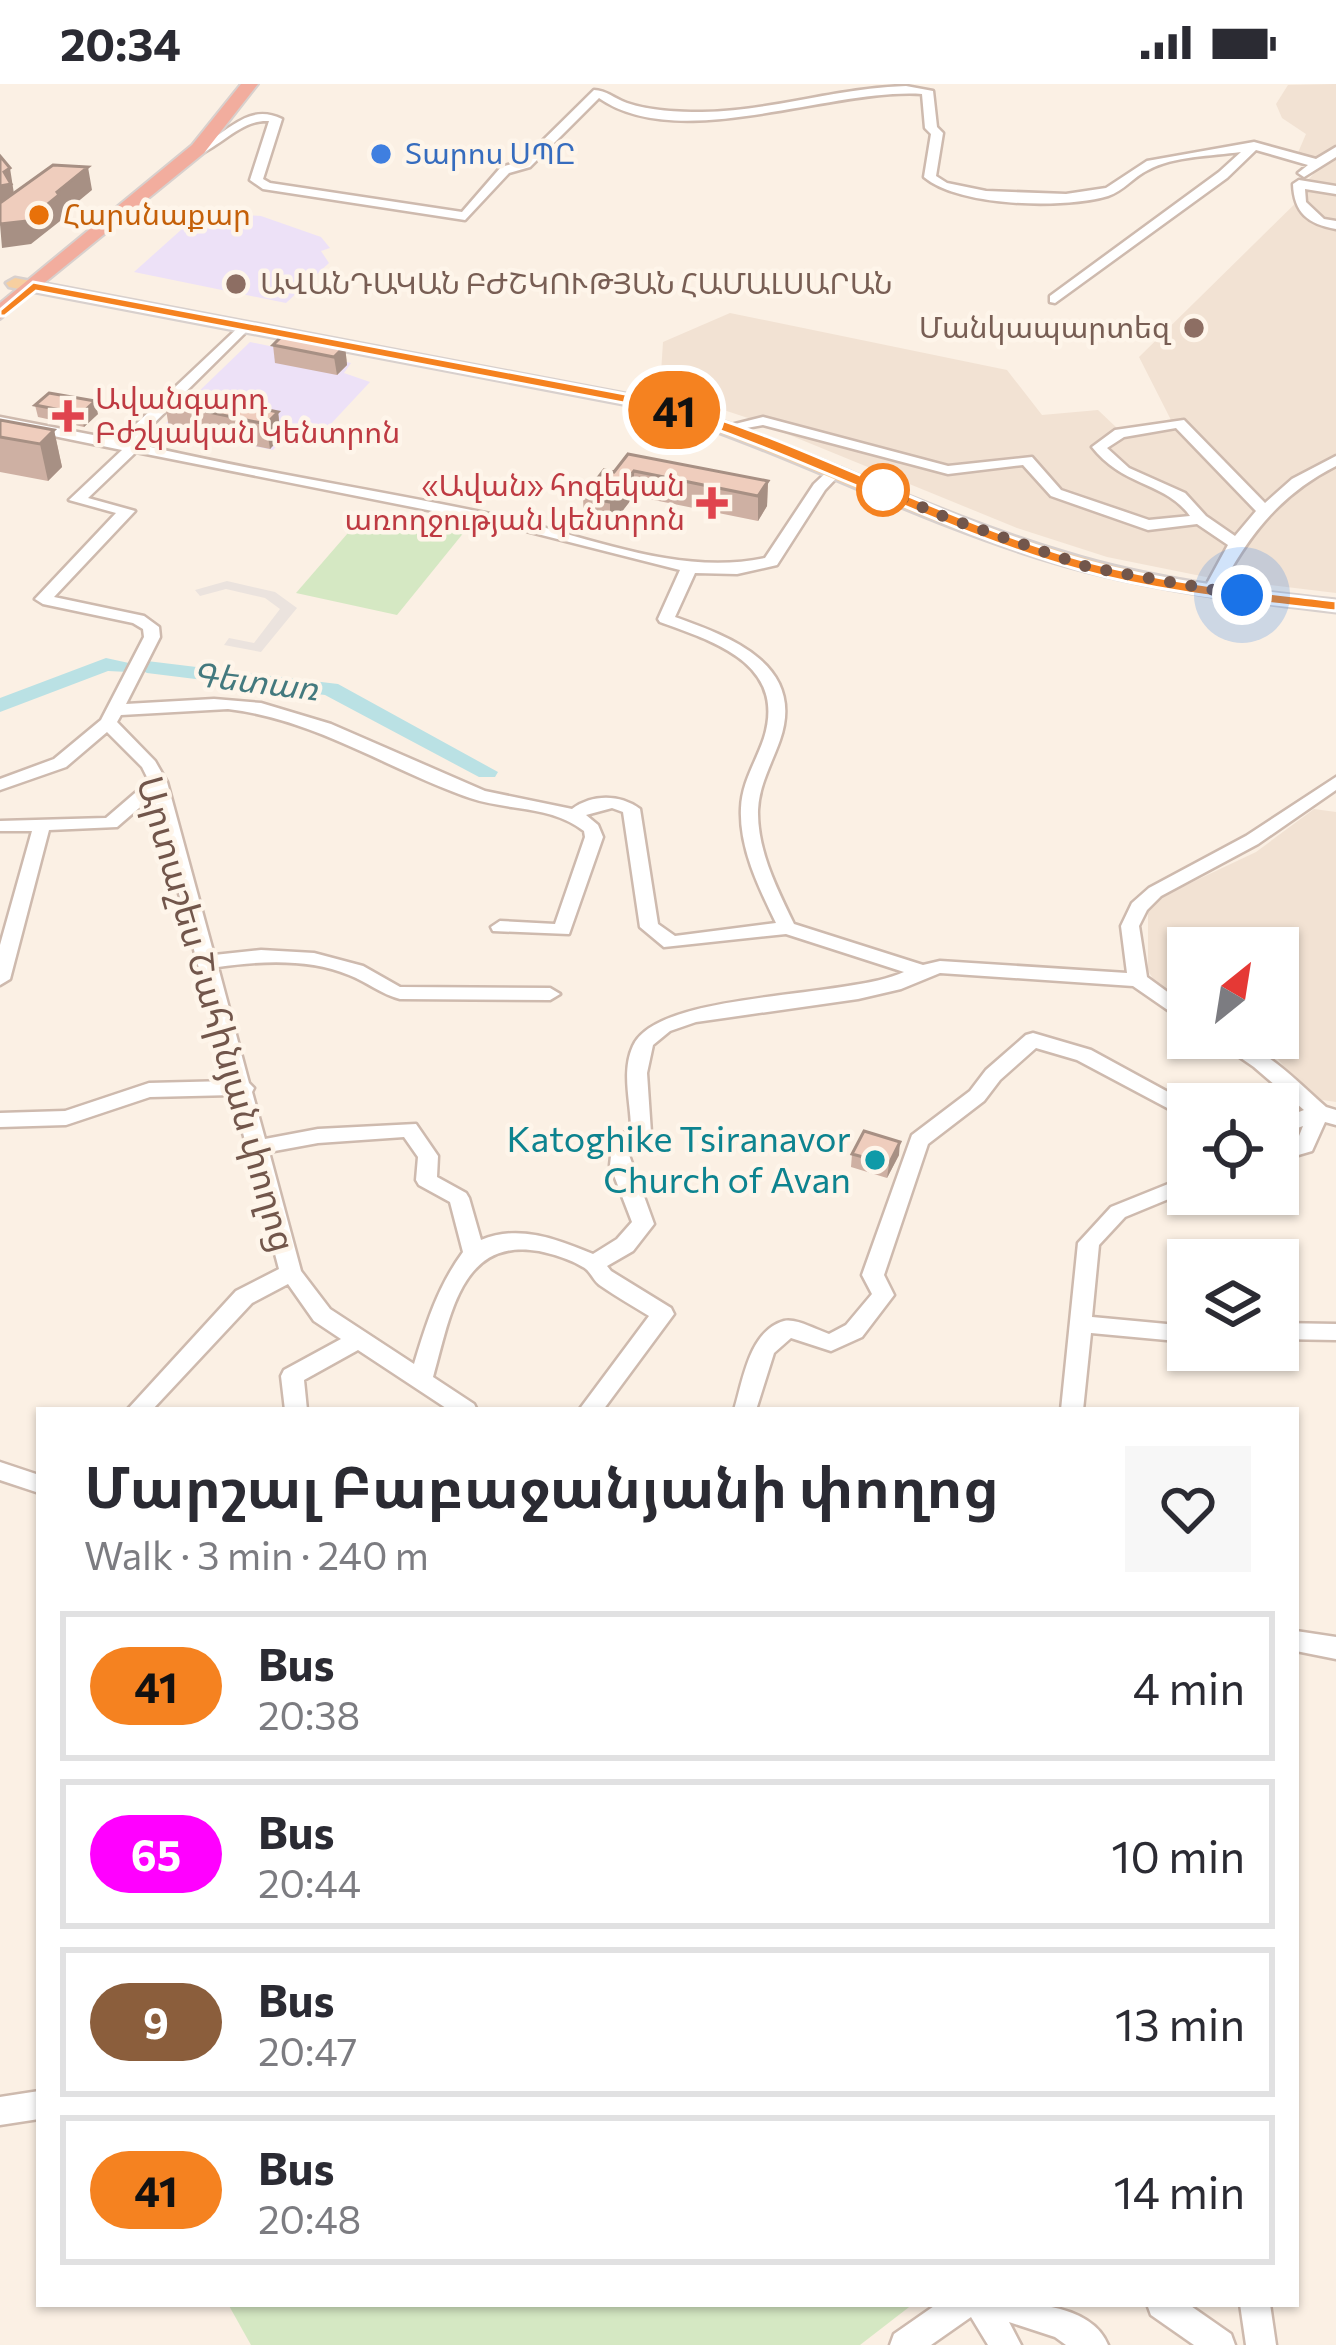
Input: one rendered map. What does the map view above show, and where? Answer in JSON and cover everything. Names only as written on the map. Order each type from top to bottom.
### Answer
[{"type":"highway","points":[[0,313],[12,286],[180,146],[231,84]]},
{"type":"highway","points":[[12,286],[191,154],[250,84]]},
{"type":"main road","points":[[12,286],[657,405],[730,427],[1025,547],[1088,567],[1210,591],[1336,606]]},
{"type":"street","points":[[191,154],[216,146],[249,117],[266,116],[276,119],[256,180],[267,186],[465,216],[505,170],[526,164],[597,88],[611,106],[646,113],[762,111],[826,94],[927,91],[931,128],[937,133],[930,177],[945,188],[963,192],[1015,196],[1109,192],[1151,164],[1254,146],[1315,163]]},
{"type":"street","points":[[1055,299],[1223,175],[1254,146]]},
{"type":"street","points":[[1336,151],[1315,163],[1299,184],[1300,203],[1320,222],[1336,225]]},
{"type":"street","points":[[1299,184],[1336,190]]},
{"type":"street","points":[[0,785],[60,763],[112,716],[152,637],[152,626],[43,599],[127,511],[76,500],[243,327]]},
{"type":"street","points":[[0,421],[498,520],[688,568],[737,569],[771,562],[836,470]]},
{"type":"street","points":[[730,427],[763,421],[948,470],[1027,460],[1056,493],[1126,518],[1148,525],[1200,518]]},
{"type":"street","points":[[1238,544],[1200,518],[1189,499],[1118,470],[1099,447],[1120,434],[1179,423],[1266,513]]},
{"type":"street","points":[[1210,591],[1238,544],[1293,483],[1336,460]]},
{"type":"street","points":[[688,568],[666,619],[728,640],[758,666],[777,695],[776,728],[750,796],[750,823],[767,883],[787,928]]},
{"type":"street","points":[[112,716],[230,704],[272,712],[384,749],[482,796],[577,815],[594,837],[562,930],[500,927]]},
{"type":"street","name":"Արտաշես Շահինյան փողոց","points":[[112,716],[158,782],[291,1273],[322,1315],[432,1393],[460,1407]]},
{"type":"street","points":[[0,826],[111,823],[158,782]]},
{"type":"street","points":[[1138,980],[1130,926],[1139,907],[1155,892],[1252,840],[1336,782]]},
{"type":"street","points":[[577,815],[582,808],[613,802],[631,808],[650,926],[671,943],[787,928],[922,971]]},
{"type":"street","points":[[0,979],[42,825]]},
{"type":"street","points":[[208,962],[266,954],[354,968],[400,993],[550,994]]},
{"type":"street","points":[[595,1263],[625,1245],[644,1224],[639,1201],[622,1175],[617,1156],[620,1144],[641,1133],[641,1051],[650,1036],[694,1018],[754,1005],[870,994],[940,967],[1138,980],[1167,1001]]},
{"type":"street","points":[[747,1407],[764,1349],[788,1328],[831,1343],[854,1331],[883,1294],[873,1275],[919,1140],[977,1096],[1030,1042],[1084,1055],[1167,1100]]},
{"type":"street","points":[[1257,1059],[1327,1115],[1306,1146],[1299,1148]]},
{"type":"street","points":[[0,1120],[66,1118],[149,1090],[244,1088]]},
{"type":"street","points":[[259,1147],[318,1136],[409,1129],[428,1156],[426,1180],[458,1198],[472,1251]]},
{"type":"street","points":[[1072,1407],[1090,1243],[1118,1212],[1167,1192]]},
{"type":"street","points":[[432,1393],[442,1308],[472,1251],[491,1241],[514,1238],[595,1263],[603,1277],[663,1314],[592,1407]]},
{"type":"street","points":[[141,1407],[244,1297],[291,1273]]},
{"type":"street","points":[[1081,1324],[1167,1332]]},
{"type":"street","points":[[1299,1331],[1336,1332]]},
{"type":"street","points":[[296,1407],[292,1376],[357,1340]]},
{"type":"street","points":[[0,1472],[36,1483]]},
{"type":"street","points":[[1299,1642],[1336,1648]]},
{"type":"street","points":[[0,2111],[36,2105]]},
{"type":"street","points":[[905,2345],[959,2307]]},
{"type":"street","points":[[982,2307],[1006,2345]]},
{"type":"street","points":[[1009,2307],[1063,2326],[1093,2345]]},
{"type":"street","points":[[1166,2307],[1220,2345]]},
{"type":"street","points":[[1256,2307],[1262,2345]]},
{"type":"shaded area","points":[[1336,84],[1336,187],[1307,181],[1322,165],[1297,155],[1306,134],[1282,118],[1276,104],[1288,85]]},
{"type":"shaded area","points":[[1309,190],[1336,195],[1336,593],[1206,577],[1107,557],[1017,528],[748,418],[660,389],[663,342],[730,313],[1007,370],[1042,415],[1098,410],[1118,429],[1172,422],[1139,357]]},
{"type":"shaded area","points":[[201,212],[261,216],[321,237],[330,248],[321,251],[329,263],[286,303],[134,272]]},
{"type":"shaded area","points":[[250,342],[351,363],[344,373],[370,382],[328,427],[301,421],[273,450],[161,428]]},
{"type":"shaded area","points":[[227,581],[275,592],[297,608],[261,652],[224,645],[229,638],[254,643],[280,609],[265,598],[226,589],[200,596],[195,590]]},
{"type":"shaded area","points":[[1314,809],[1336,812],[1336,1102],[1309,1098],[1278,1059],[1299,1059],[1299,927],[1167,927],[1167,994],[1148,971],[1148,903],[1256,852]]},
{"type":"green space","points":[[367,511],[465,531],[397,615],[296,593]]},
{"type":"green space","points":[[230,2307],[909,2307],[860,2345],[251,2345]]},
{"type":"building","points":[[0,156],[10,168],[4,172],[11,184],[0,186]]},
{"type":"building","points":[[53,165],[88,167],[27,221],[0,224],[0,203]]},
{"type":"building","points":[[284,334],[345,346],[334,357],[273,345]]},
{"type":"building","points":[[177,392],[278,412],[266,424],[165,403]]},
{"type":"building","points":[[49,393],[95,401],[81,414],[35,405]]},
{"type":"building","points":[[0,420],[54,430],[40,444],[0,437]]},
{"type":"building","points":[[628,454],[768,481],[758,496],[634,471],[610,502],[583,497],[604,470],[614,472]]},
{"type":"building","points":[[864,1131],[900,1142],[889,1164],[852,1154]]},
{"type":"waterway","name":"Գետառ","points":[[0,706],[106,664],[128,666]]},
{"type":"waterway","name":"Գետառ","points":[[147,667],[330,689],[487,772]]},
{"type":"bus line","name":"41","points":[[0,313],[33,286],[657,405],[730,427],[945,517],[1088,567],[1198,590],[1336,606]]},
{"type":"place","name":"Տարոս ՍՊԸ","points":[[381,154]]},
{"type":"place","name":"Հարսնաքար","points":[[39,215]]},
{"type":"place","name":"ԱՎԱՆԴԱԿԱՆ ԲԺՇԿՈՒԹՅԱՆ ՀԱՄԱԼՍԱՐԱՆ","points":[[236,284]]},
{"type":"place","name":"Մանկապարտեզ","points":[[1194,328]]},
{"type":"place","name":"Ավանգարդ Բժշկական Կենտրոն","points":[[68,416]]},
{"type":"place","name":"«Ավան» հոգեկան առողջության կենտրոն","points":[[712,503]]},
{"type":"place","name":"Katoghike Tsiranavor Church of Avan","points":[[875,1160]]},
{"type":"route","points":[[883,490],[1088,567],[1242,595]]}]
